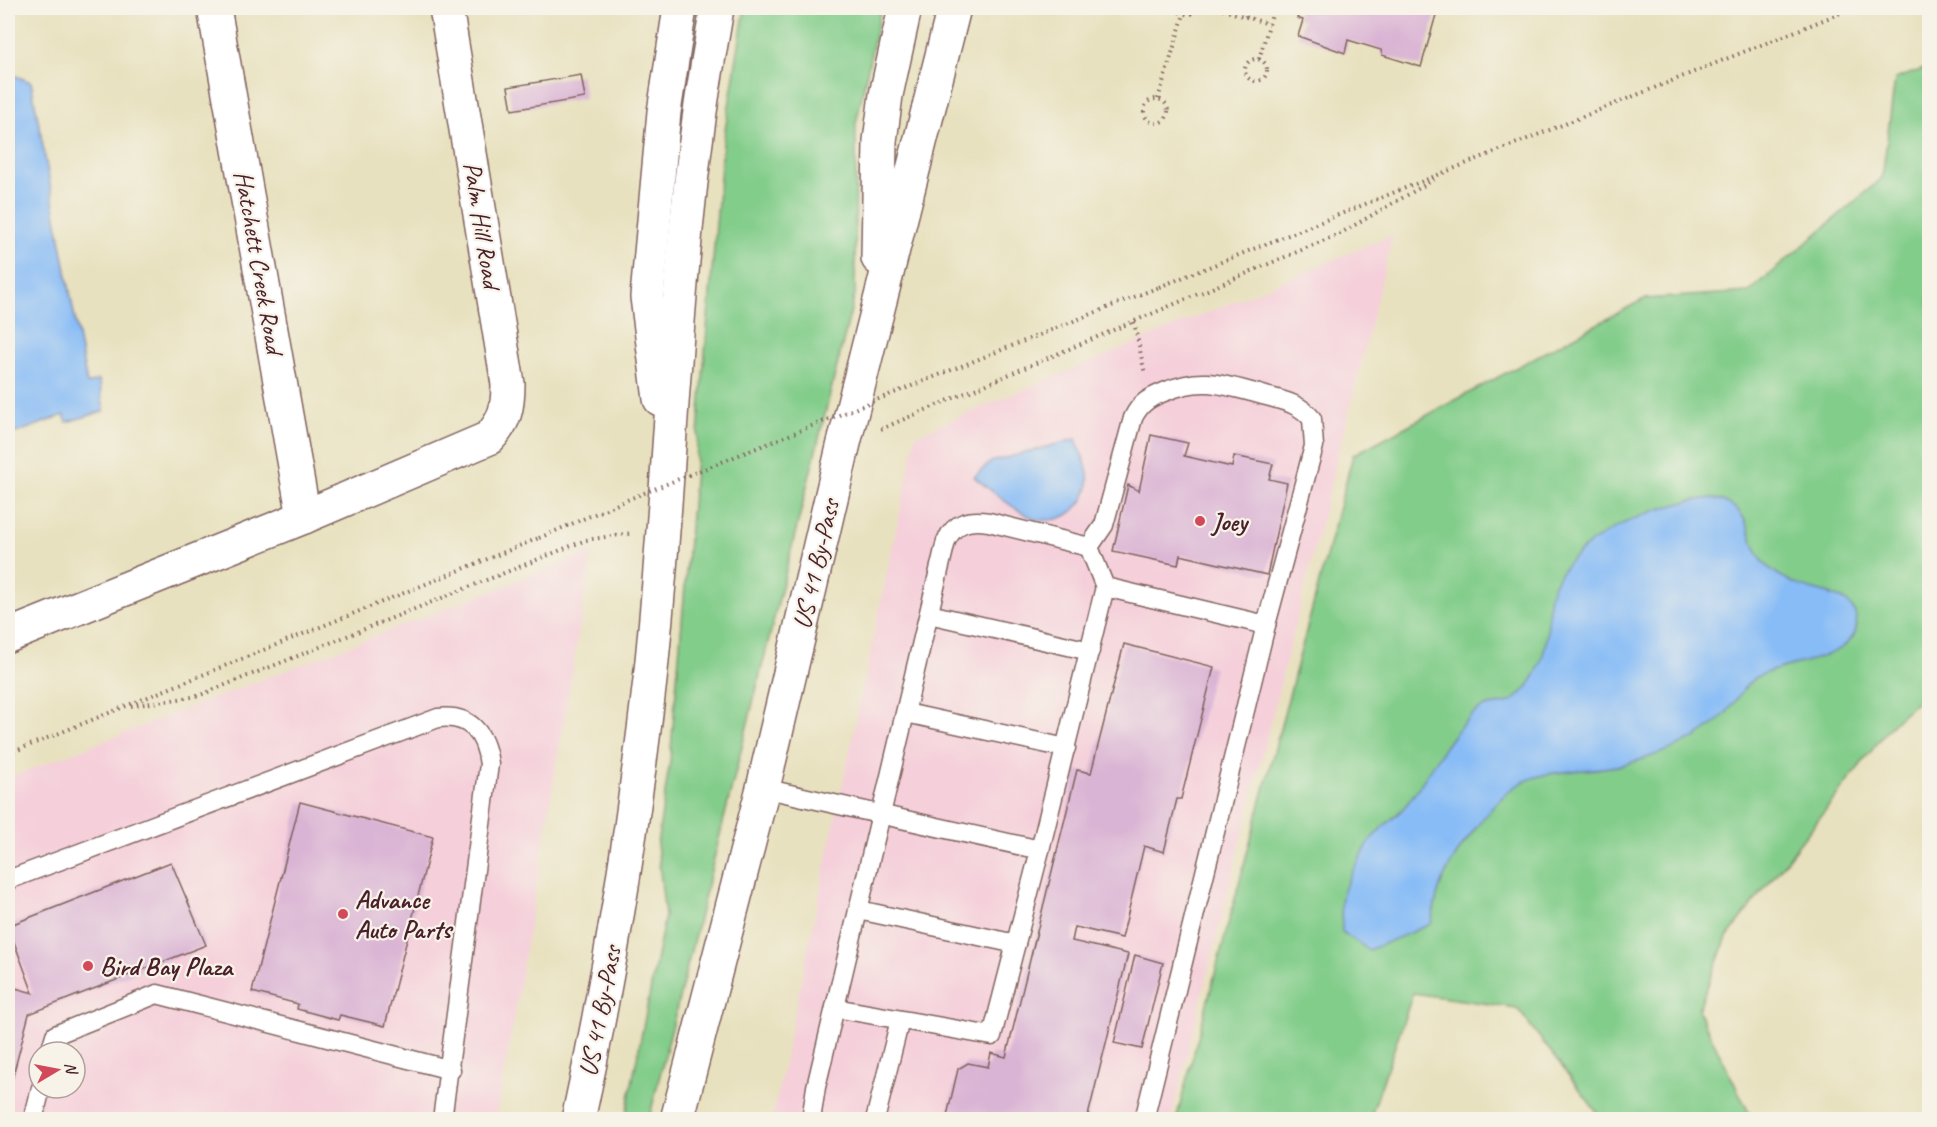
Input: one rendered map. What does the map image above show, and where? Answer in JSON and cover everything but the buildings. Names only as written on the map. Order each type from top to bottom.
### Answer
[{"type":"main road","name":"Hatchett Creek Road","points":[[214,8],[304,517]]},
{"type":"main road","name":"Palm Hill Road","points":[[304,517],[489,438],[501,424],[508,407],[508,384],[446,8]]},
{"type":"main road","points":[[669,470],[648,297],[664,112],[680,8]]},
{"type":"main road","name":"US 41 By-Pass","points":[[578,1119],[627,869],[650,679],[688,218],[699,119],[717,8]]},
{"type":"main road","points":[[877,314],[880,141],[886,95],[904,8]]},
{"type":"main road","name":"US 41 By-Pass","points":[[677,1119],[764,788],[844,443],[954,8]]},
{"type":"main road","points":[[8,636],[304,517]]},
{"type":"lane","points":[[1089,547],[1104,525],[1133,418],[1137,409],[1151,397],[1181,384],[1212,382],[1296,404],[1312,419],[1314,446],[1266,625],[1144,1119]]},
{"type":"lane","points":[[811,1119],[835,1008],[946,541],[952,529],[963,522],[989,522],[1089,547]]},
{"type":"lane","points":[[835,1008],[992,1036],[1105,587],[1089,547]]},
{"type":"lane","points":[[1105,587],[1266,625]]},
{"type":"lane","points":[[929,614],[1090,651]]},
{"type":"lane","points":[[906,713],[1066,748]]},
{"type":"lane","points":[[8,880],[438,718],[459,718],[468,722],[482,736],[489,764],[451,1070],[442,1119]]},
{"type":"lane","points":[[764,788],[1040,850]]},
{"type":"lane","points":[[859,910],[1016,944]]},
{"type":"lane","points":[[54,1040],[55,1035],[157,994],[451,1070]]},
{"type":"lane","points":[[875,1119],[900,1020]]},
{"type":"lane","points":[[33,1119],[38,1100]]},
{"type":"path","points":[[1175,8],[1184,14],[1194,14],[1203,8]]},
{"type":"path","points":[[1217,8],[1269,24]]},
{"type":"path","points":[[1246,17],[1248,8]]},
{"type":"path","points":[[1258,59],[1274,8]]},
{"type":"path","points":[[8,754],[539,538],[634,497],[1853,8]]},
{"type":"path","points":[[1158,99],[1184,14]]},
{"type":"path","points":[[1258,59],[1264,63],[1267,72],[1263,79],[1253,80],[1247,75],[1246,68],[1252,60],[1258,59]]},
{"type":"path","points":[[1158,99],[1166,103],[1169,110],[1167,118],[1157,124],[1146,119],[1144,111],[1150,100],[1158,99]]},
{"type":"path","points":[[844,443],[916,416],[1339,234],[1451,170]]},
{"type":"path","points":[[1134,322],[1151,397]]},
{"type":"path","points":[[124,707],[198,696],[586,540],[663,529]]},
{"type":"shaded area","points":[[1393,235],[1171,1119],[772,1120],[916,435]]},
{"type":"shaded area","points":[[592,552],[495,1119],[8,1120],[8,778]]},
{"type":"green space","points":[[745,8],[881,8],[856,123],[855,294],[649,1119],[625,1119],[665,916],[657,844],[670,761],[723,143]]},
{"type":"green space","points":[[1929,67],[1929,690],[1893,723],[1727,937],[1698,1010],[1752,1119],[1602,1119],[1517,1008],[1413,993],[1370,1119],[1176,1120],[1353,455],[1644,299],[1749,292],[1882,178],[1895,79]]},
{"type":"water","points":[[8,73],[31,82],[87,384],[99,380],[104,411],[67,422],[64,415],[8,436]]},
{"type":"water","points":[[1076,439],[1087,470],[1088,484],[1082,502],[1076,509],[1059,518],[1040,520],[1024,514],[974,477],[991,462]]},
{"type":"water","points":[[1713,498],[1737,509],[1743,517],[1759,555],[1771,569],[1796,584],[1846,601],[1856,617],[1855,632],[1848,643],[1820,658],[1757,677],[1747,685],[1715,723],[1681,745],[1615,767],[1550,774],[1521,783],[1490,810],[1453,861],[1439,889],[1431,924],[1369,950],[1342,932],[1342,896],[1356,865],[1374,836],[1407,804],[1446,745],[1474,713],[1485,707],[1514,700],[1532,680],[1541,662],[1546,643],[1550,595],[1560,575],[1575,556],[1595,540],[1642,515],[1691,501]]},
{"type":"place","name":"Joey","points":[[1200,521]]},
{"type":"place","name":"Advance Auto Parts","points":[[343,914]]},
{"type":"place","name":"Bird Bay Plaza","points":[[88,966]]}]
